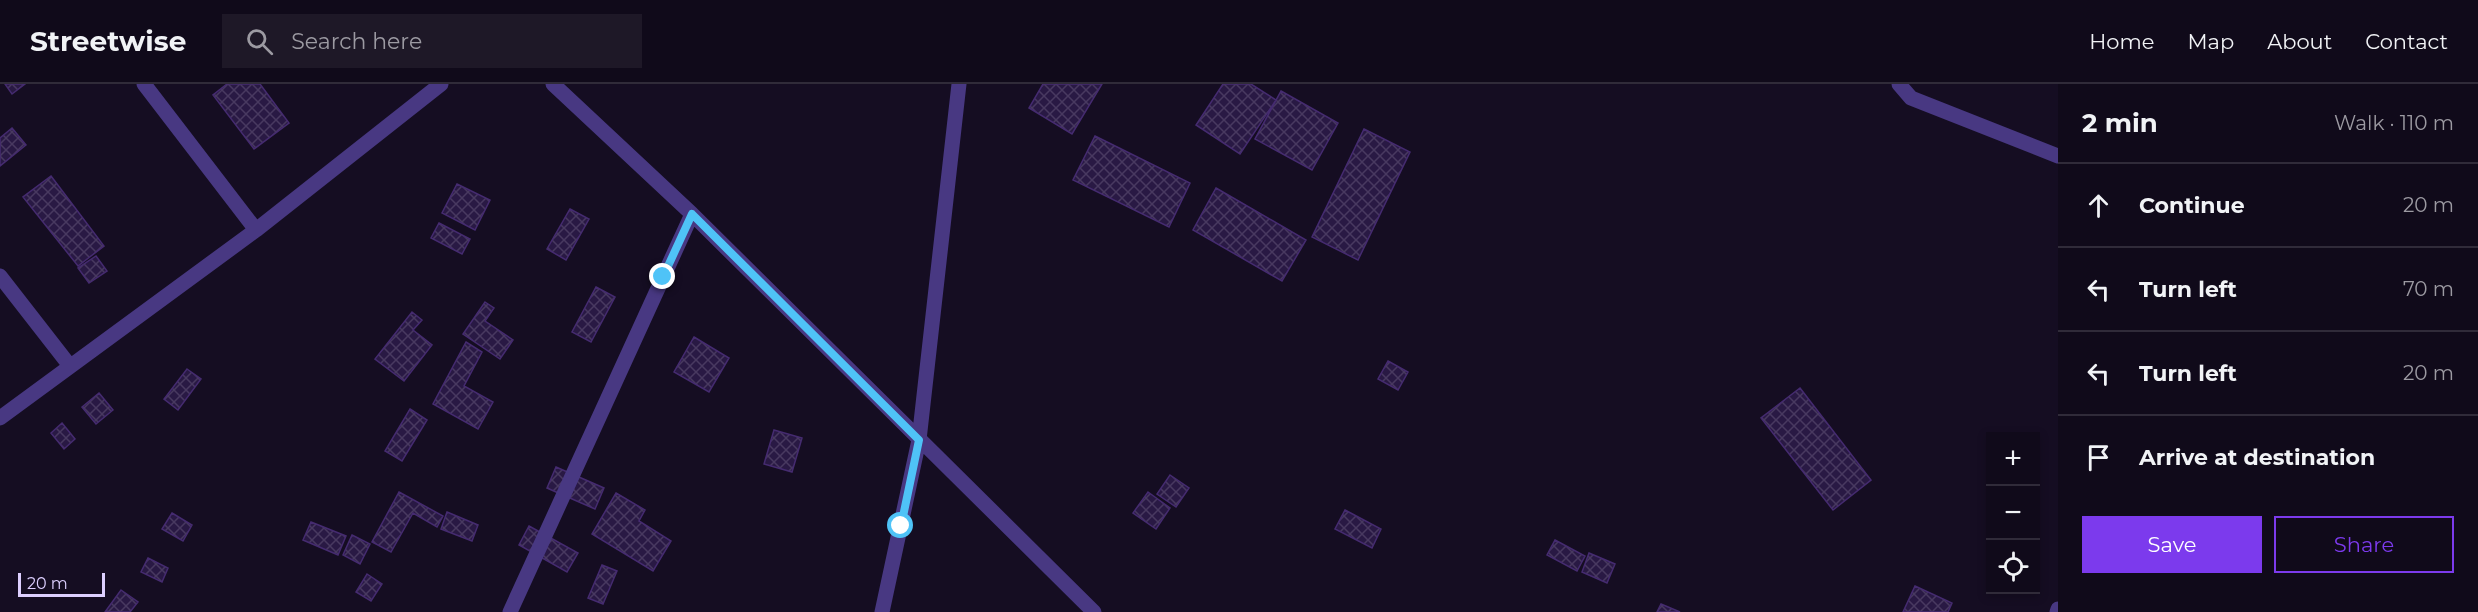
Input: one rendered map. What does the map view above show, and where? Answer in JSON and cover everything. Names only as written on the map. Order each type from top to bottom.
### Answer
[{"type":"street","points":[[144,84],[256,230]]},
{"type":"street","points":[[0,418],[256,230],[441,84]]},
{"type":"street","points":[[553,84],[692,214],[1094,612]]},
{"type":"street","points":[[882,612],[919,440],[958,84]]},
{"type":"street","points":[[1899,84],[1911,98],[2058,156]]},
{"type":"street","points":[[510,612],[692,214]]},
{"type":"street","points":[[0,276],[70,366]]},
{"type":"building","points":[[5,84],[25,84],[12,94]]},
{"type":"building","points":[[227,84],[260,84],[289,123],[254,149],[213,95]]},
{"type":"building","points":[[1043,84],[1102,84],[1072,134],[1029,108]]},
{"type":"building","points":[[1223,84],[1251,84],[1276,100],[1240,154],[1196,125]]},
{"type":"building","points":[[1281,91],[1338,123],[1312,170],[1255,139]]},
{"type":"building","points":[[12,128],[26,145],[0,166],[0,138]]},
{"type":"building","points":[[1364,129],[1410,152],[1358,260],[1312,237]]},
{"type":"building","points":[[1095,136],[1190,183],[1169,227],[1073,180]]},
{"type":"building","points":[[51,176],[104,246],[78,266],[23,197]]},
{"type":"building","points":[[457,184],[490,200],[475,230],[442,213]]},
{"type":"building","points":[[1216,188],[1306,240],[1282,281],[1193,230]]},
{"type":"building","points":[[570,209],[589,219],[566,260],[547,249]]},
{"type":"building","points":[[439,223],[470,239],[462,254],[431,238]]},
{"type":"building","points":[[96,256],[107,271],[89,283],[78,268]]},
{"type":"building","points":[[596,287],[615,297],[591,342],[572,332]]},
{"type":"building","points":[[485,302],[494,308],[485,321],[513,340],[500,359],[463,334]]},
{"type":"building","points":[[412,312],[422,320],[413,330],[432,345],[404,381],[375,359]]},
{"type":"building","points":[[694,337],[729,358],[709,392],[674,372]]},
{"type":"building","points":[[466,342],[482,352],[464,386],[493,402],[478,429],[433,404]]},
{"type":"building","points":[[1388,361],[1408,372],[1398,390],[1378,379]]},
{"type":"building","points":[[187,369],[201,379],[178,410],[164,399]]},
{"type":"building","points":[[1800,388],[1871,480],[1833,510],[1761,418]]},
{"type":"building","points":[[99,393],[113,410],[96,424],[82,407]]},
{"type":"building","points":[[410,409],[427,420],[402,461],[385,451]]},
{"type":"building","points":[[62,423],[75,439],[64,449],[51,433]]},
{"type":"building","points":[[774,430],[802,438],[792,472],[764,464]]},
{"type":"building","points":[[556,467],[604,488],[595,509],[547,488]]},
{"type":"building","points":[[1170,475],[1189,488],[1176,507],[1157,494]]},
{"type":"building","points":[[399,492],[443,516],[437,527],[413,513],[391,552],[372,542]]},
{"type":"building","points":[[1148,492],[1170,508],[1156,529],[1133,513]]},
{"type":"building","points":[[616,493],[645,510],[639,521],[671,541],[653,571],[592,534]]},
{"type":"building","points":[[1345,510],[1381,529],[1372,548],[1335,529]]},
{"type":"building","points":[[447,512],[478,525],[472,541],[441,529]]},
{"type":"building","points":[[172,513],[192,525],[183,541],[162,529]]},
{"type":"building","points":[[311,522],[346,536],[338,555],[303,540]]},
{"type":"building","points":[[529,526],[578,553],[567,572],[519,545]]},
{"type":"building","points":[[352,535],[370,544],[360,564],[343,555]]},
{"type":"building","points":[[1555,540],[1585,556],[1577,571],[1547,555]]},
{"type":"building","points":[[1589,553],[1615,564],[1607,583],[1582,572]]},
{"type":"building","points":[[148,558],[168,568],[162,582],[141,572]]},
{"type":"building","points":[[602,565],[617,571],[603,604],[588,598]]},
{"type":"building","points":[[367,574],[382,584],[371,601],[356,592]]},
{"type":"building","points":[[1915,586],[1952,603],[1948,612],[1903,612]]},
{"type":"building","points":[[121,590],[138,602],[130,612],[105,612]]},
{"type":"building","points":[[1661,604],[1680,612],[1657,612]]},
{"type":"route","points":[[663,277],[692,214],[919,440],[901,526]]}]
